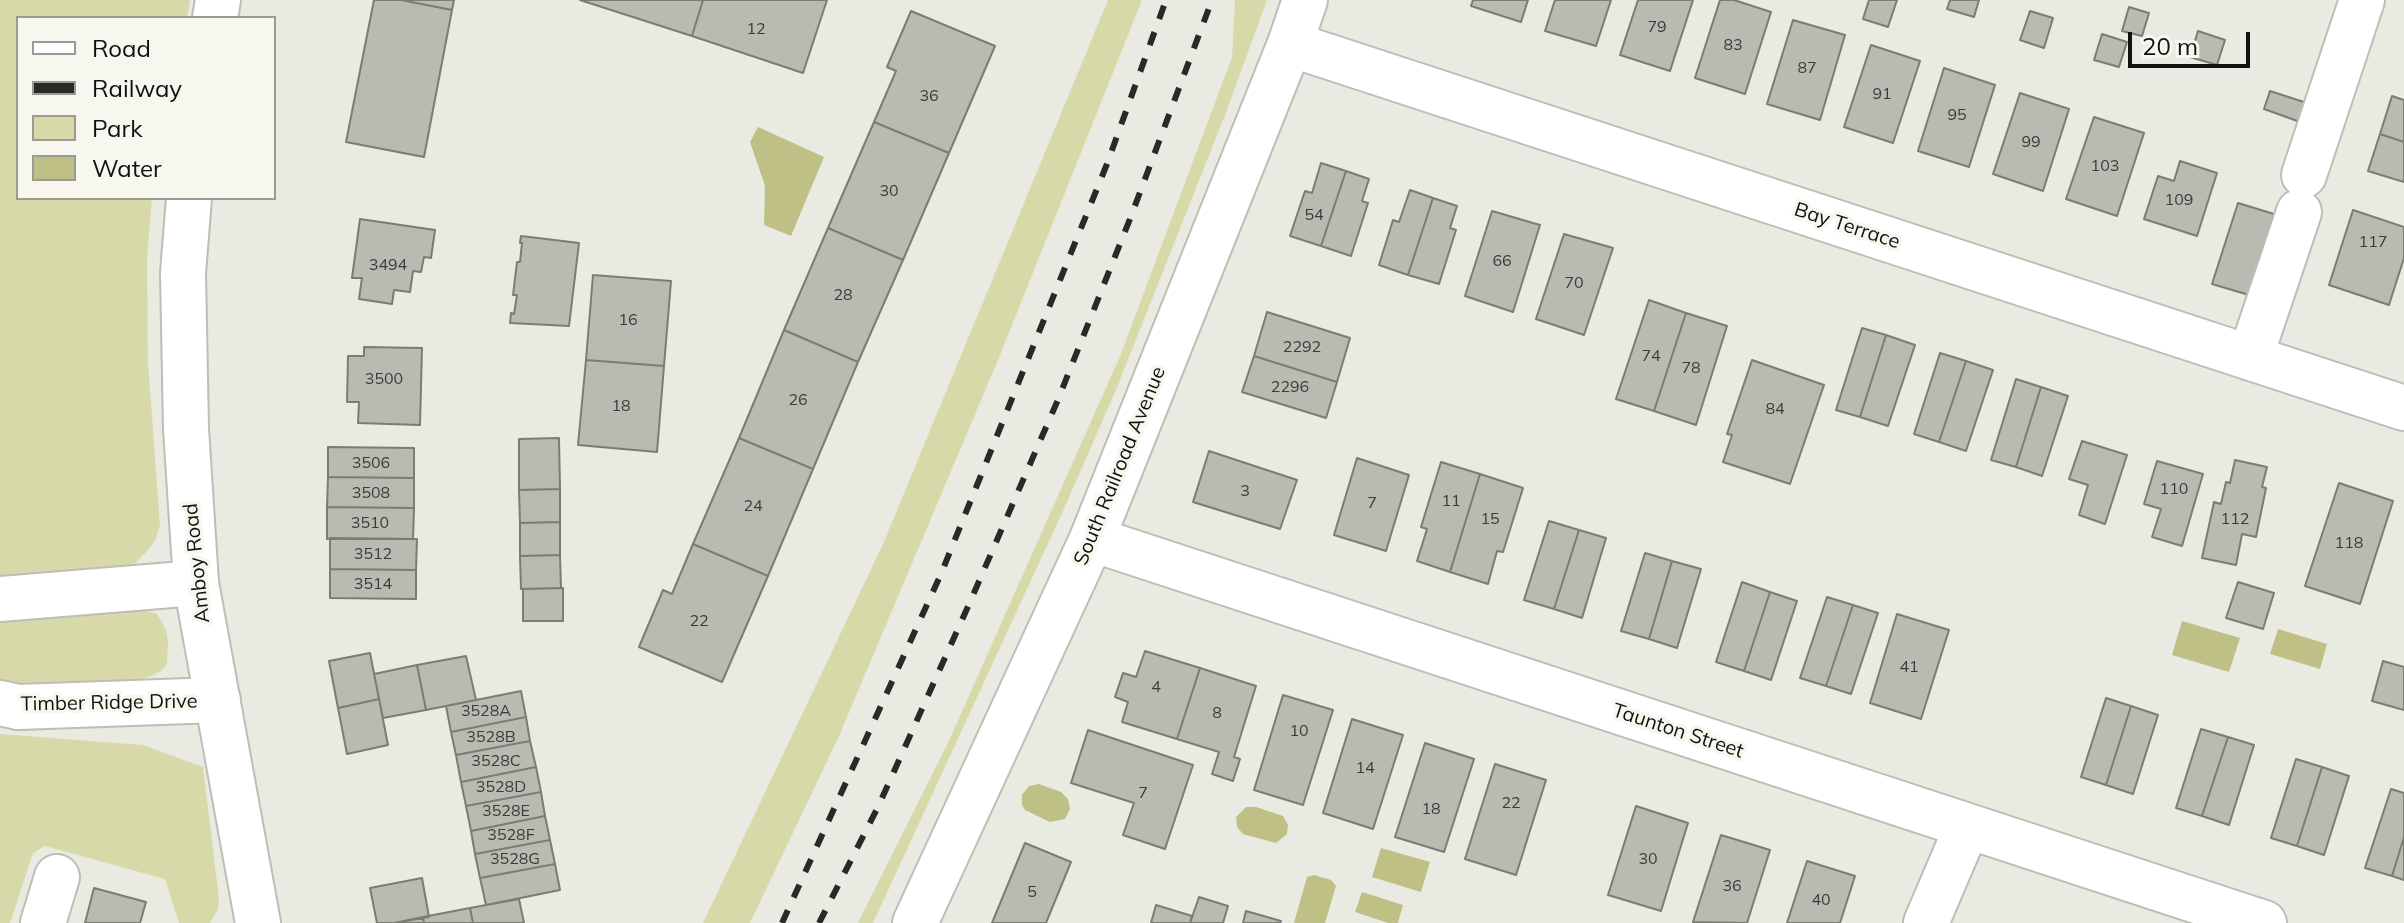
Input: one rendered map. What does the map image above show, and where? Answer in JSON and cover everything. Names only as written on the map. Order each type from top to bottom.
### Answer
[{"type":"street","name":"South Railroad Avenue","points":[[915,923],[1092,539],[1305,0]]},
{"type":"street","points":[[2250,358],[2362,0]]},
{"type":"street","name":"Bay Terrace","points":[[1290,44],[2404,408]]},
{"type":"street","name":"Amboy Road","points":[[189,200],[183,273],[186,429],[196,583],[258,923]]},
{"type":"street","name":"Taunton Street","points":[[1092,539],[2264,923]]},
{"type":"street","points":[[0,599],[196,583]]},
{"type":"street","name":"Timber Ridge Drive","points":[[0,703],[18,707],[218,700]]},
{"type":"street","points":[[1926,923],[1967,827]]},
{"type":"street","points":[[43,923],[57,877]]},
{"type":"green space","points":[[0,0],[190,0],[187,16],[16,16],[16,200],[152,200],[147,258],[148,363],[160,525],[155,541],[146,552],[132,566],[114,573],[0,580]]},
{"type":"green space","points":[[1108,0],[1142,0],[998,360],[839,736],[750,923],[703,923],[883,544]]},
{"type":"green space","points":[[1235,0],[1267,0],[1227,110],[1116,390],[873,923],[858,923],[948,743],[1121,354],[1232,57]]},
{"type":"green space","points":[[142,610],[157,614],[166,630],[167,664],[161,671],[138,680],[0,686],[0,618]]},
{"type":"green space","points":[[0,734],[143,745],[203,767],[219,898],[218,909],[210,923],[179,923],[165,879],[45,846],[33,853],[10,923],[0,923]]},
{"type":"water","points":[[758,127],[824,157],[791,236],[764,225],[765,186],[750,142]]},
{"type":"water","points":[[2182,621],[2240,638],[2229,672],[2172,655]]},
{"type":"water","points":[[2278,629],[2327,644],[2320,669],[2270,654]]},
{"type":"water","points":[[1039,784],[1061,792],[1068,799],[1070,809],[1065,819],[1050,822],[1025,810],[1022,795],[1029,786]]},
{"type":"water","points":[[1246,807],[1283,816],[1288,825],[1287,834],[1276,843],[1243,834],[1237,827],[1236,817]]},
{"type":"water","points":[[1381,848],[1430,862],[1421,892],[1372,877]]},
{"type":"water","points":[[1314,875],[1331,880],[1336,886],[1325,923],[1294,923],[1307,877]]},
{"type":"water","points":[[1362,892],[1403,905],[1398,923],[1388,923],[1355,912]]},
{"type":"building","points":[[374,0],[401,0],[452,10],[424,157],[346,142]]},
{"type":"building","points":[[401,0],[454,0],[452,10]]},
{"type":"building","points":[[580,0],[703,0],[692,36]]},
{"type":"building","points":[[703,0],[827,0],[803,73],[692,36]]},
{"type":"building","points":[[1473,0],[1528,0],[1521,22],[1471,6]]},
{"type":"building","points":[[1555,0],[1611,0],[1596,46],[1545,31]]},
{"type":"building","points":[[1638,0],[1693,0],[1670,71],[1620,55]]},
{"type":"building","points":[[1720,0],[1734,0],[1771,12],[1745,94],[1695,78]]},
{"type":"building","points":[[1869,0],[1897,0],[1888,27],[1863,19]]},
{"type":"building","points":[[1950,0],[1979,0],[1974,17],[1947,9]]},
{"type":"building","points":[[2129,7],[2149,13],[2142,36],[2122,31]]},
{"type":"building","points":[[911,11],[995,46],[949,153],[874,122],[896,71],[887,67]]},
{"type":"building","points":[[2030,11],[2053,18],[2044,48],[2020,40]]},
{"type":"building","points":[[1793,20],[1845,35],[1820,120],[1767,104]]},
{"type":"building","points":[[2198,31],[2225,40],[2217,65],[2190,57]]},
{"type":"building","points":[[2102,34],[2127,42],[2119,67],[2094,60]]},
{"type":"building","points":[[1871,45],[1920,61],[1893,143],[1844,127]]},
{"type":"building","points":[[1944,68],[1995,85],[1969,167],[1918,151]]},
{"type":"building","points":[[2270,91],[2310,104],[2303,123],[2264,109]]},
{"type":"building","points":[[2020,93],[2069,109],[2043,191],[1993,174]]},
{"type":"building","points":[[2392,96],[2404,100],[2404,142],[2380,134]]},
{"type":"building","points":[[2094,117],[2144,133],[2117,216],[2066,199]]},
{"type":"building","points":[[874,122],[949,153],[903,260],[828,228]]},
{"type":"building","points":[[2380,134],[2404,142],[2404,182],[2368,171]]},
{"type":"building","points":[[2180,161],[2217,173],[2197,236],[2144,219],[2158,176],[2174,181]]},
{"type":"building","points":[[1321,163],[1346,171],[1321,246],[1290,236],[1305,191],[1312,193]]},
{"type":"building","points":[[1346,171],[1369,179],[1362,201],[1368,203],[1351,256],[1321,246]]},
{"type":"building","points":[[1410,190],[1433,198],[1408,275],[1379,265],[1393,220],[1399,222]]},
{"type":"building","points":[[1433,198],[1457,206],[1450,228],[1456,230],[1439,284],[1408,275]]},
{"type":"building","points":[[2238,203],[2274,214],[2249,295],[2212,284]]},
{"type":"building","points":[[2353,210],[2404,227],[2404,258],[2389,305],[2329,285]]},
{"type":"building","points":[[1492,211],[1540,225],[1513,312],[1465,296]]},
{"type":"building","points":[[360,219],[435,230],[431,258],[424,257],[421,272],[413,271],[410,292],[394,290],[392,304],[359,299],[362,278],[352,278]]},
{"type":"building","points":[[828,228],[903,260],[858,362],[784,330]]},
{"type":"building","points":[[1564,234],[1613,248],[1584,335],[1536,319]]},
{"type":"building","points":[[521,236],[579,243],[569,326],[510,323],[517,295],[513,295],[517,262],[520,262]]},
{"type":"building","points":[[593,275],[671,281],[664,366],[586,360]]},
{"type":"building","points":[[1649,300],[1686,313],[1654,411],[1616,399]]},
{"type":"building","points":[[1267,312],[1350,338],[1337,382],[1254,356]]},
{"type":"building","points":[[1686,313],[1727,326],[1696,425],[1654,411]]},
{"type":"building","points":[[1862,328],[1886,335],[1860,417],[1836,410]]},
{"type":"building","points":[[784,330],[858,362],[813,469],[739,438]]},
{"type":"building","points":[[1886,335],[1915,345],[1888,426],[1860,417]]},
{"type":"building","points":[[364,347],[422,348],[420,425],[358,423],[359,402],[347,402],[348,356],[364,356]]},
{"type":"building","points":[[1940,353],[1966,361],[1939,442],[1914,434]]},
{"type":"building","points":[[1254,356],[1337,382],[1326,418],[1242,392]]},
{"type":"building","points":[[586,360],[664,366],[657,452],[578,445]]},
{"type":"building","points":[[1752,360],[1824,385],[1790,484],[1723,462],[1732,435],[1727,434]]},
{"type":"building","points":[[1966,361],[1993,370],[1966,451],[1939,442]]},
{"type":"building","points":[[2016,379],[2041,387],[2016,467],[1991,460]]},
{"type":"building","points":[[2041,387],[2068,396],[2042,476],[2016,467]]},
{"type":"building","points":[[559,438],[560,489],[519,490],[519,439]]},
{"type":"building","points":[[739,438],[813,469],[768,576],[693,544]]},
{"type":"building","points":[[2082,441],[2127,455],[2105,524],[2079,515],[2088,485],[2069,479]]},
{"type":"building","points":[[328,447],[414,448],[414,478],[328,477]]},
{"type":"building","points":[[1209,451],[1297,480],[1280,529],[1193,502]]},
{"type":"building","points":[[1357,458],[1409,475],[1386,551],[1334,535]]},
{"type":"building","points":[[2235,460],[2267,467],[2256,537],[2242,534],[2236,565],[2202,558],[2214,502],[2221,504]]},
{"type":"building","points":[[2157,461],[2203,474],[2182,546],[2152,537],[2161,509],[2144,504]]},
{"type":"building","points":[[1441,462],[1480,474],[1450,572],[1417,561],[1427,529],[1421,527]]},
{"type":"building","points":[[1480,474],[1523,488],[1503,552],[1497,551],[1488,584],[1450,572]]},
{"type":"building","points":[[328,477],[414,478],[414,508],[327,507]]},
{"type":"building","points":[[2339,483],[2393,501],[2360,604],[2305,586]]},
{"type":"building","points":[[560,489],[560,522],[520,523],[519,490]]},
{"type":"building","points":[[327,507],[414,508],[413,539],[327,539]]},
{"type":"building","points":[[1549,521],[1579,530],[1554,609],[1524,600]]},
{"type":"building","points":[[560,522],[560,555],[520,556],[520,523]]},
{"type":"building","points":[[1579,530],[1606,538],[1582,618],[1554,609]]},
{"type":"building","points":[[330,538],[417,539],[416,570],[330,569]]},
{"type":"building","points":[[693,544],[768,576],[722,682],[639,647],[663,590],[672,594]]},
{"type":"building","points":[[1645,553],[1672,561],[1649,639],[1621,631]]},
{"type":"building","points":[[560,555],[561,588],[521,589],[520,556]]},
{"type":"building","points":[[1672,561],[1701,569],[1677,648],[1649,639]]},
{"type":"building","points":[[330,569],[416,570],[416,599],[330,598]]},
{"type":"building","points":[[1742,582],[1770,592],[1744,671],[1716,662]]},
{"type":"building","points":[[2238,582],[2274,593],[2263,629],[2226,618]]},
{"type":"building","points":[[563,588],[563,621],[523,621],[523,589]]},
{"type":"building","points":[[1770,592],[1797,601],[1771,680],[1744,671]]},
{"type":"building","points":[[1827,597],[1853,605],[1826,686],[1800,678]]},
{"type":"building","points":[[1853,605],[1878,613],[1851,694],[1826,686]]},
{"type":"building","points":[[1897,614],[1949,630],[1921,719],[1870,703]]},
{"type":"building","points":[[1145,651],[1200,668],[1177,739],[1122,722],[1128,702],[1115,697],[1123,673],[1136,677]]},
{"type":"building","points":[[370,653],[379,699],[338,708],[329,661]]},
{"type":"building","points":[[466,656],[476,700],[426,710],[417,665]]},
{"type":"building","points":[[2383,661],[2404,667],[2404,710],[2372,701]]},
{"type":"building","points":[[417,665],[426,710],[383,718],[374,674]]},
{"type":"building","points":[[1200,668],[1256,686],[1234,757],[1240,759],[1233,781],[1212,774],[1219,752],[1177,739]]},
{"type":"building","points":[[521,691],[526,717],[451,732],[446,706]]},
{"type":"building","points":[[1283,695],[1333,710],[1303,805],[1254,790]]},
{"type":"building","points":[[2106,698],[2131,706],[2106,785],[2081,777]]},
{"type":"building","points":[[379,699],[388,745],[347,754],[338,708]]},
{"type":"building","points":[[2131,706],[2158,715],[2133,794],[2106,785]]},
{"type":"building","points":[[526,717],[530,741],[456,755],[451,732]]},
{"type":"building","points":[[1352,719],[1403,735],[1373,829],[1323,813]]},
{"type":"building","points":[[2201,729],[2228,737],[2202,816],[2176,808]]},
{"type":"building","points":[[1088,730],[1193,765],[1165,849],[1123,835],[1134,803],[1071,783]]},
{"type":"building","points":[[2228,737],[2254,745],[2229,825],[2202,816]]},
{"type":"building","points":[[530,741],[536,767],[461,782],[456,755]]},
{"type":"building","points":[[1425,743],[1474,759],[1444,852],[1395,837]]},
{"type":"building","points":[[2296,759],[2322,767],[2297,846],[2271,838]]},
{"type":"building","points":[[1495,764],[1546,780],[1516,875],[1465,859]]},
{"type":"building","points":[[536,767],[541,792],[466,806],[461,782]]},
{"type":"building","points":[[2322,767],[2349,776],[2324,855],[2297,846]]},
{"type":"building","points":[[2391,789],[2404,793],[2404,837],[2392,876],[2365,868]]},
{"type":"building","points":[[541,792],[545,816],[471,831],[466,806]]},
{"type":"building","points":[[1636,806],[1688,823],[1661,911],[1608,895]]},
{"type":"building","points":[[545,816],[550,840],[475,854],[471,831]]},
{"type":"building","points":[[1721,835],[1770,850],[1747,923],[1693,922]]},
{"type":"building","points":[[2404,837],[2404,880],[2392,876]]},
{"type":"building","points":[[550,840],[555,864],[480,878],[475,854]]},
{"type":"building","points":[[1025,843],[1071,862],[1046,923],[992,923]]},
{"type":"building","points":[[1807,861],[1855,876],[1840,923],[1787,923]]},
{"type":"building","points":[[555,864],[560,890],[486,905],[480,878]]},
{"type":"building","points":[[422,878],[429,917],[377,923],[370,888]]},
{"type":"building","points":[[94,888],[146,902],[140,923],[85,923]]},
{"type":"building","points":[[1199,897],[1228,906],[1223,923],[1190,923]]},
{"type":"building","points":[[519,899],[524,923],[473,923],[470,908]]},
{"type":"building","points":[[1156,905],[1192,916],[1190,923],[1151,923]]},
{"type":"building","points":[[470,908],[473,923],[424,923],[423,917]]},
{"type":"building","points":[[1246,911],[1281,921],[1243,923]]},
{"type":"building","points":[[423,917],[424,923],[394,923]]},
{"type":"railway","points":[[782,923],[941,574],[1107,164],[1166,0]]},
{"type":"railway","points":[[819,923],[878,807],[1057,402],[1212,0]]}]
